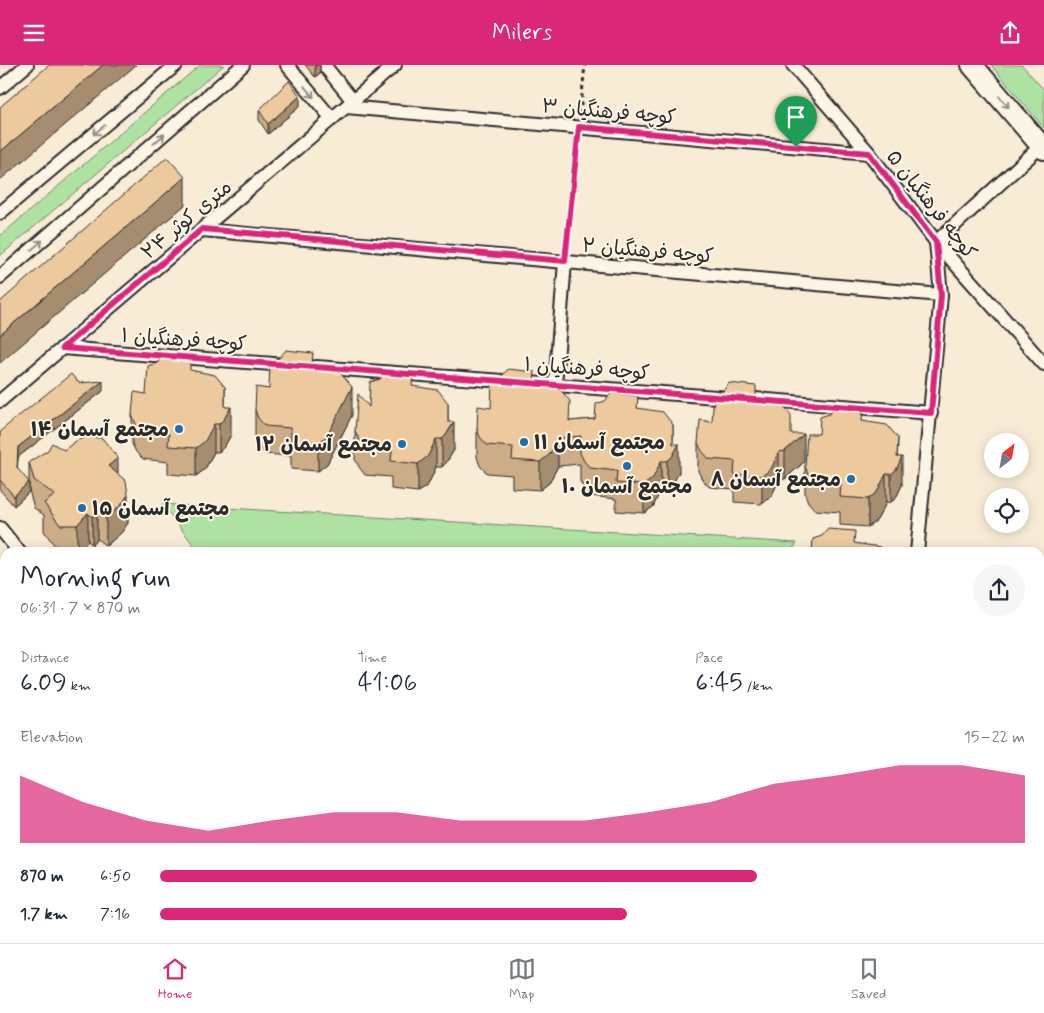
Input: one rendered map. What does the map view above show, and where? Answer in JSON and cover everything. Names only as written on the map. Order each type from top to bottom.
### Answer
[{"type":"main road","points":[[972,65],[1043,148]]},
{"type":"street","points":[[0,88],[27,65]]},
{"type":"street","points":[[0,213],[176,65]]},
{"type":"street","points":[[0,277],[244,65]]},
{"type":"street","points":[[287,65],[332,119]]},
{"type":"street","points":[[324,65],[350,104]]},
{"type":"street","name":"۲۴ متری کوثر","points":[[0,401],[395,65]]},
{"type":"street","name":"کوچه فرهنگیان ۵","points":[[793,65],[869,153],[936,242],[1044,364]]},
{"type":"street","name":"کوچه فرهنگیان ۳","points":[[350,104],[869,153]]},
{"type":"street","points":[[918,547],[941,295],[936,242],[1043,148]]},
{"type":"street","name":"کوچه فرهنگیان ۲","points":[[202,229],[941,295]]},
{"type":"street","points":[[555,385],[565,261]]},
{"type":"street","name":"کوچه فرهنگیان ۱","points":[[62,348],[931,413]]},
{"type":"street","points":[[0,528],[15,547]]},
{"type":"path","points":[[565,261],[585,65]]},
{"type":"green space","points":[[200,65],[224,65],[0,256],[0,236]]},
{"type":"green space","points":[[991,65],[1022,65],[1044,90],[1044,128]]},
{"type":"green space","points":[[162,504],[797,543],[794,547],[195,547]]},
{"type":"building","points":[[49,65],[103,65],[0,152],[0,107]]},
{"type":"building","points":[[289,81],[300,96],[268,124],[259,110]]},
{"type":"building","points":[[167,157],[185,177],[0,335],[0,302]]},
{"type":"building","points":[[286,350],[313,353],[312,365],[337,369],[352,387],[327,436],[318,443],[291,441],[291,428],[265,426],[258,418],[255,410],[256,387],[269,389],[270,361],[279,358]]},
{"type":"building","points":[[163,356],[190,359],[190,370],[215,375],[225,387],[225,407],[231,407],[224,419],[219,424],[214,424],[205,441],[196,448],[168,446],[169,434],[143,431],[136,424],[132,415],[134,392],[146,394],[148,366],[157,363]]},
{"type":"building","points":[[508,369],[535,372],[534,384],[559,388],[570,401],[569,421],[595,419],[596,404],[605,401],[611,393],[638,396],[637,408],[663,412],[673,425],[673,444],[679,444],[672,457],[667,461],[661,461],[653,478],[644,485],[616,483],[617,471],[590,468],[580,453],[581,436],[558,438],[549,455],[540,462],[512,460],[513,447],[487,445],[480,437],[477,429],[478,406],[491,408],[492,380],[501,377]]},
{"type":"building","points":[[386,371],[413,374],[412,386],[438,390],[448,403],[448,422],[454,422],[442,439],[436,439],[428,456],[418,464],[391,461],[392,449],[365,447],[355,431],[358,394],[369,407],[370,382],[380,379]]},
{"type":"building","points":[[71,374],[79,383],[103,381],[18,447],[17,468],[29,482],[14,496],[0,480],[0,433]]},
{"type":"building","points":[[729,383],[756,386],[756,398],[781,402],[791,415],[791,434],[804,434],[785,451],[779,452],[771,469],[762,476],[734,474],[735,461],[709,459],[698,443],[700,420],[712,422],[714,394],[723,391]]},
{"type":"building","points":[[836,406],[863,409],[862,421],[887,425],[898,438],[897,457],[902,457],[896,470],[891,474],[886,474],[877,492],[868,499],[840,497],[841,484],[815,482],[808,474],[805,466],[807,434],[819,434],[820,417],[829,414]]},
{"type":"building","points":[[86,437],[102,438],[118,458],[108,466],[126,481],[128,495],[121,505],[106,518],[97,511],[92,517],[88,513],[77,525],[60,525],[44,503],[55,495],[34,480],[29,462],[48,450],[52,443],[64,450],[76,441]]},
{"type":"building","points":[[828,529],[855,531],[854,543],[880,547],[812,547],[813,539],[822,536]]},
{"type":"place","name":"مجتمع آسمان ۱۴","points":[[179,429]]},
{"type":"place","name":"مجتمع آسمان ۱۱","points":[[524,442]]},
{"type":"place","name":"مجتمع آسمان ۱۲","points":[[402,444]]},
{"type":"place","name":"مجتمع آسمان ۱۰","points":[[627,466]]},
{"type":"place","name":"مجتمع آسمان ۸","points":[[851,479]]},
{"type":"place","name":"مجتمع آسمان ۱۵","points":[[82,508]]},
{"type":"route","points":[[579,127],[796,147],[869,153],[936,242],[941,295],[931,413],[62,348],[202,229],[565,261],[579,127]]}]
